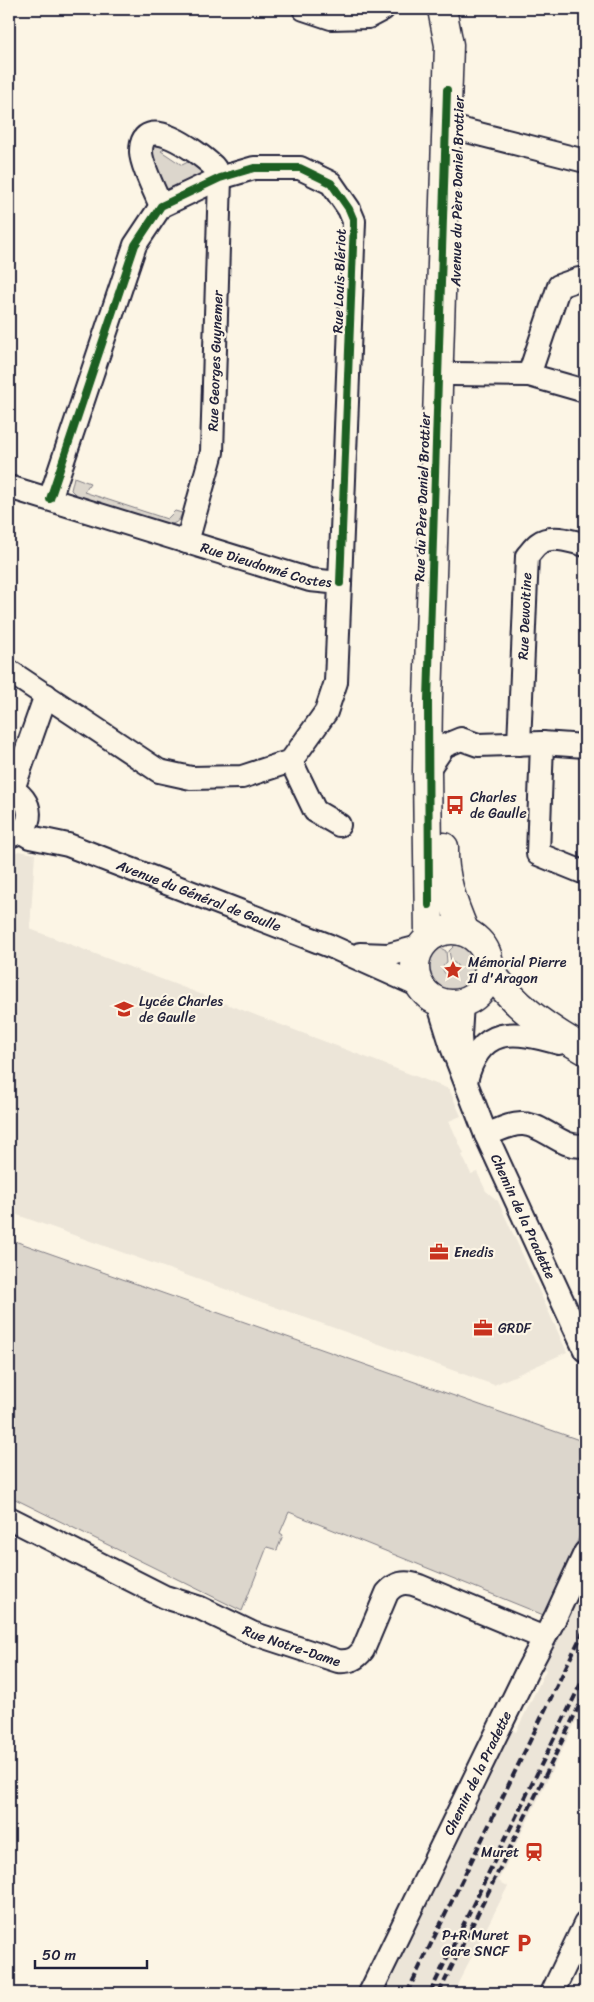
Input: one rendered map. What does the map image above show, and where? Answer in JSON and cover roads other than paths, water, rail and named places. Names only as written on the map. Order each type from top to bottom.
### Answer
[{"type":"main road","name":"Rue du Père Daniel Brottier","points":[[442,9],[448,45],[450,749],[444,855],[446,876],[452,900],[465,932]]},
{"type":"main road","name":"Avenue du Père Daniel Brottier","points":[[452,374],[460,43],[454,9]]},
{"type":"main road","name":"Rue du Père Daniel Brottier","points":[[424,942],[450,749],[443,638],[452,374]]},
{"type":"main road","points":[[447,997],[481,991],[487,981],[489,969],[484,946],[476,938],[465,932],[446,929],[424,942],[414,964],[447,997],[485,1001],[506,1010],[559,1043],[585,1051]]},
{"type":"main road","points":[[489,969],[513,1000],[531,1015],[585,1051]]},
{"type":"street","points":[[304,9],[331,18],[368,17],[383,9]]},
{"type":"street","points":[[459,129],[585,161]]},
{"type":"street","points":[[50,499],[135,245],[161,206],[141,156],[143,143],[147,137],[154,134],[175,138],[214,166],[220,178]]},
{"type":"street","name":"Rue Louis Blériot","points":[[161,206],[220,178],[254,168],[300,168],[331,183],[349,208],[354,221],[340,583]]},
{"type":"street","name":"Rue Georges Guynemer","points":[[187,542],[212,452],[220,178]]},
{"type":"street","points":[[529,375],[559,286],[579,279],[585,280]]},
{"type":"street","points":[[452,374],[529,375],[585,392]]},
{"type":"street","name":"Rue Dieudonné Costes","points":[[9,487],[310,580],[340,583],[336,682],[326,712],[290,761]]},
{"type":"street","name":"Rue Dewoitine","points":[[519,744],[527,556],[539,543],[551,540],[566,539],[585,545]]},
{"type":"street","points":[[9,671],[159,771],[191,778],[242,777],[290,761],[315,811],[339,825]]},
{"type":"street","points":[[11,789],[46,696]]},
{"type":"street","points":[[450,749],[542,743],[585,746]]},
{"type":"street","points":[[542,743],[538,854],[585,873]]},
{"type":"street","name":"Avenue du Général de Gaulle","points":[[11,789],[20,793],[29,809],[68,845]]},
{"type":"street","points":[[14,834],[28,819],[29,809]]},
{"type":"street","name":"Avenue du Général de Gaulle","points":[[14,834],[68,845],[330,946]]},
{"type":"street","points":[[330,946],[373,956],[398,954],[424,942]]},
{"type":"street","points":[[330,946],[447,997]]},
{"type":"street","name":"Chemin de la Pradette","points":[[447,997],[460,1036],[466,1081],[486,1135],[583,1339]]},
{"type":"street","points":[[466,1081],[470,1063],[477,1052],[494,1038],[525,1034],[559,1043]]},
{"type":"street","points":[[486,1135],[514,1124],[522,1124],[535,1127],[571,1146],[585,1145]]},
{"type":"street","name":"Rue Notre-Dame","points":[[9,1518],[165,1597],[200,1608],[252,1633],[338,1661],[352,1660],[363,1650],[387,1593],[394,1585],[404,1583],[419,1586],[544,1638]]},
{"type":"street","name":"Chemin de la Pradette","points":[[370,1993],[585,1553]]},
{"type":"street","points":[[552,1993],[585,1924]]},
{"type":"railway","points":[[407,1993],[585,1628]]},
{"type":"railway","points":[[430,1993],[585,1675]]},
{"type":"railway","points":[[439,1993],[585,1694]]},
{"type":"place","name":"Charles de Gaulle","points":[[455,805]]},
{"type":"place","name":"Mémorial Pierre II d'Aragon","points":[[453,970]]},
{"type":"place","name":"Lycée Charles de Gaulle","points":[[124,1009]]},
{"type":"place","name":"Enedis","points":[[439,1252]]},
{"type":"place","name":"GRDF","points":[[483,1328]]},
{"type":"place","name":"Muret","points":[[534,1852]]},
{"type":"place","name":"P+R Muret Gare SNCF","points":[[524,1943]]}]
